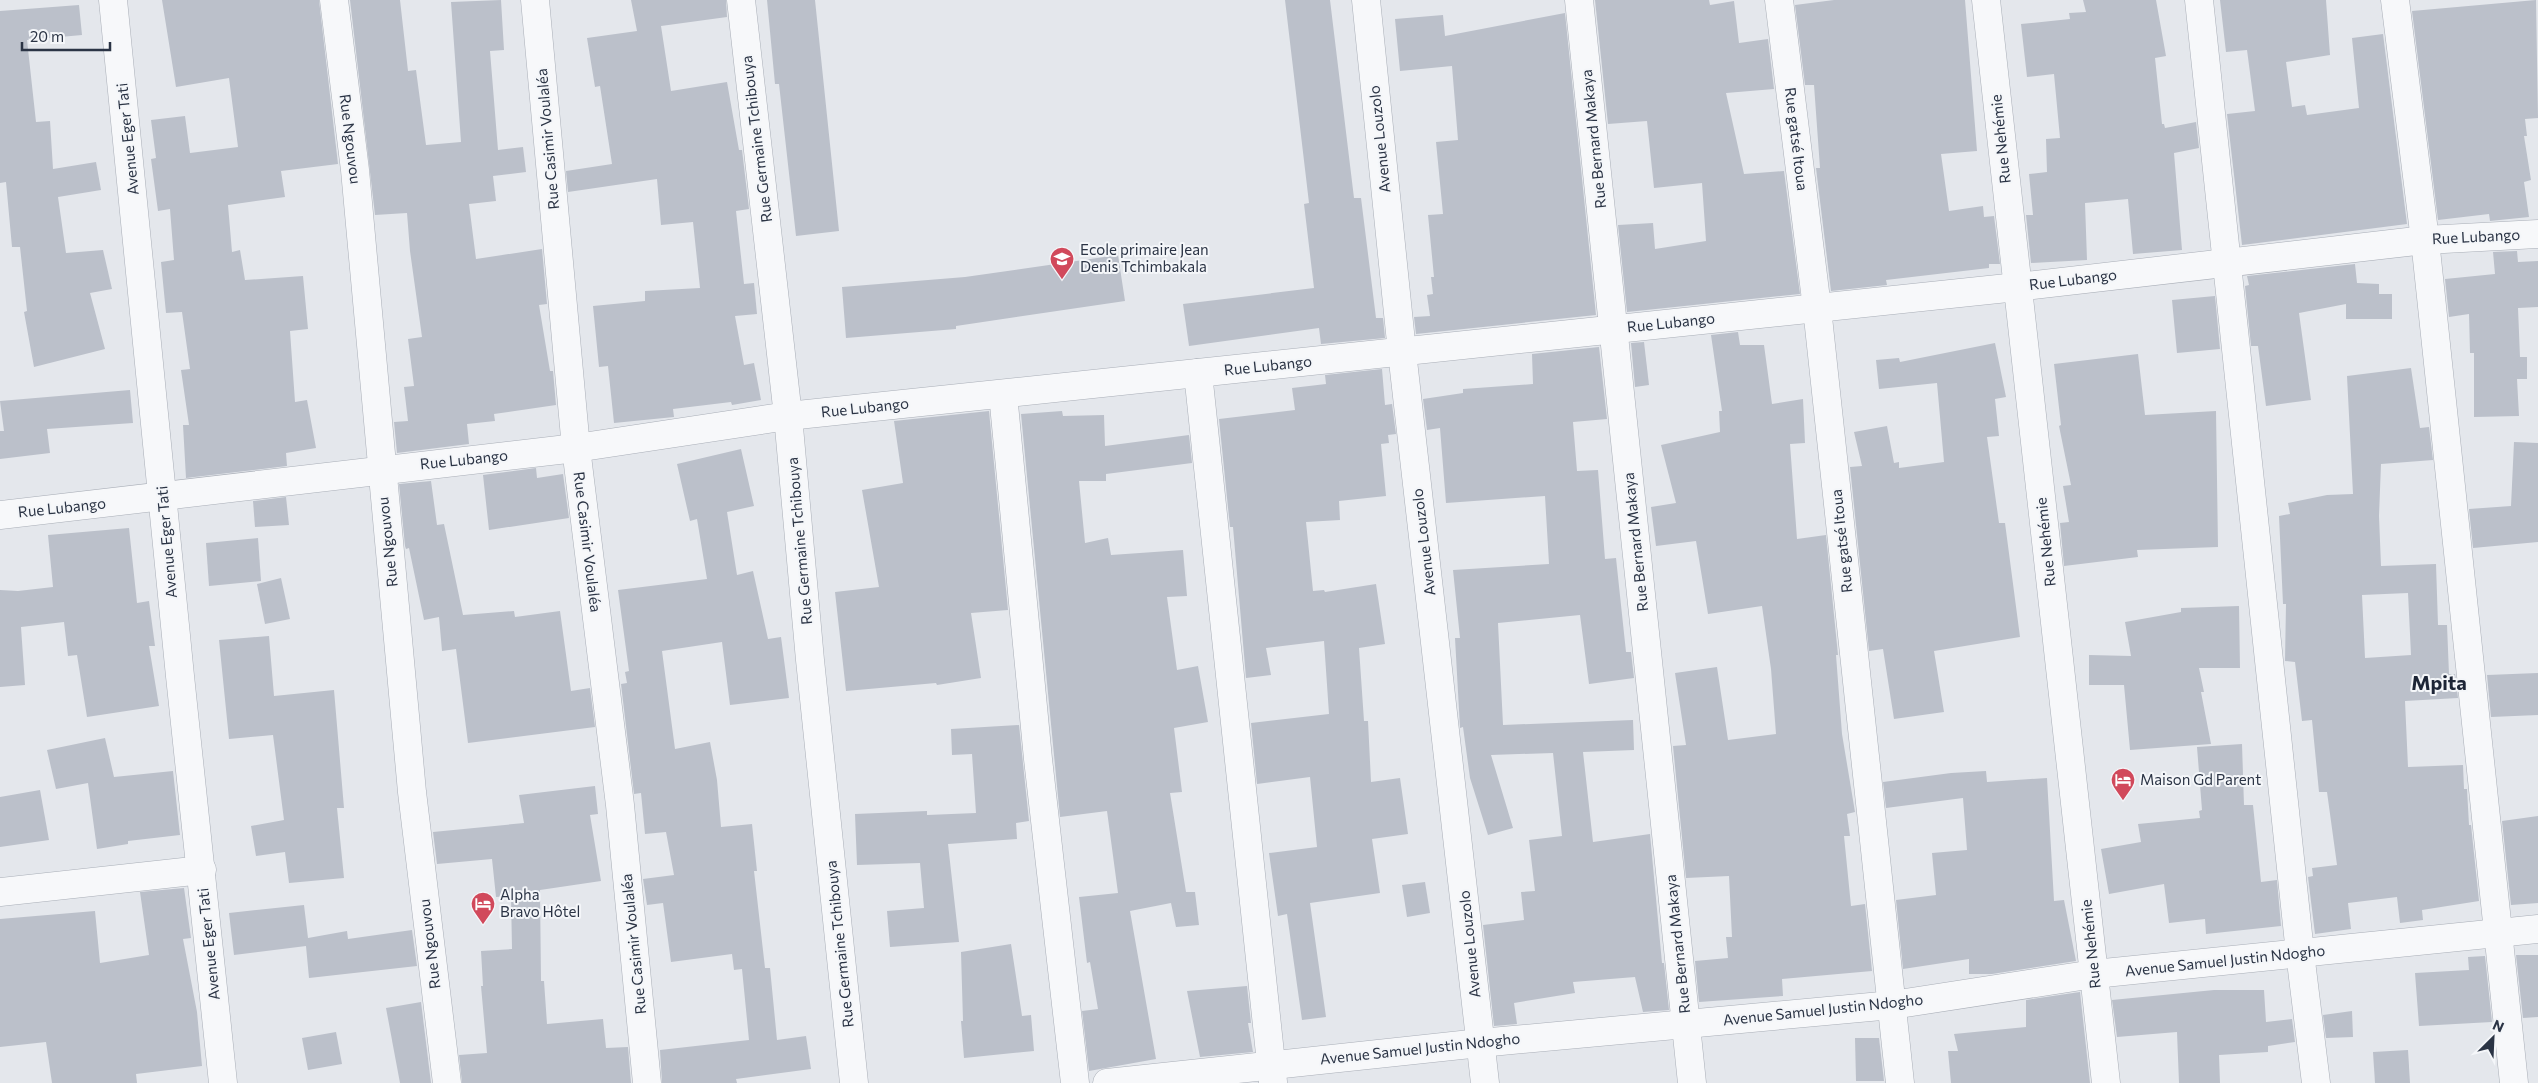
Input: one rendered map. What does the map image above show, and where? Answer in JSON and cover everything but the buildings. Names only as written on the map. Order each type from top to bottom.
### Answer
[{"type":"street","name":"Avenue Eger Tati","points":[[113,0],[223,1083]]},
{"type":"street","name":"Rue Ngouvou","points":[[334,0],[354,170],[412,792],[447,1083]]},
{"type":"street","name":"Rue Casimir Voulaléa","points":[[535,0],[576,448],[620,805],[647,1083]]},
{"type":"street","name":"Rue Germaine Tchibouya","points":[[741,0],[788,416],[810,660],[854,1083]]},
{"type":"street","name":"Avenue Louzolo","points":[[1366,0],[1402,352],[1484,1083]]},
{"type":"street","name":"Rue Bernard Makaya","points":[[1579,0],[1692,1083]]},
{"type":"street","name":"Rue gatsé Itoua","points":[[1779,0],[1817,308],[1900,1083]]},
{"type":"street","name":"Rue Nehémie","points":[[1986,0],[2106,1083]]},
{"type":"street","points":[[2199,0],[2300,953],[2316,1083]]},
{"type":"street","points":[[2395,0],[2425,240],[2514,1083]]},
{"type":"street","name":"Rue Lubango","points":[[0,515],[163,498],[381,469],[576,448],[788,416],[2017,287],[2226,261],[2425,240],[2538,234]]},
{"type":"street","points":[[1198,373],[1241,798],[1272,1074]]},
{"type":"street","points":[[1003,394],[1038,759],[1075,1083]]},
{"type":"street","points":[[0,892],[202,870]]},
{"type":"street","name":"Avenue Samuel Justin Ndogho","points":[[1107,1083],[1272,1074],[1480,1043],[1892,1005],[2094,974],[2538,929]]},
{"type":"place","name":"Ecole primaire Jean Denis Tchimbakala","points":[[1062,280]]},
{"type":"place","name":"Maison Gd Parent","points":[[2123,801]]},
{"type":"place","name":"Alpha Bravo Hôtel","points":[[483,925]]},
{"type":"district","name":"Mpita","points":[[2439,683]]}]
